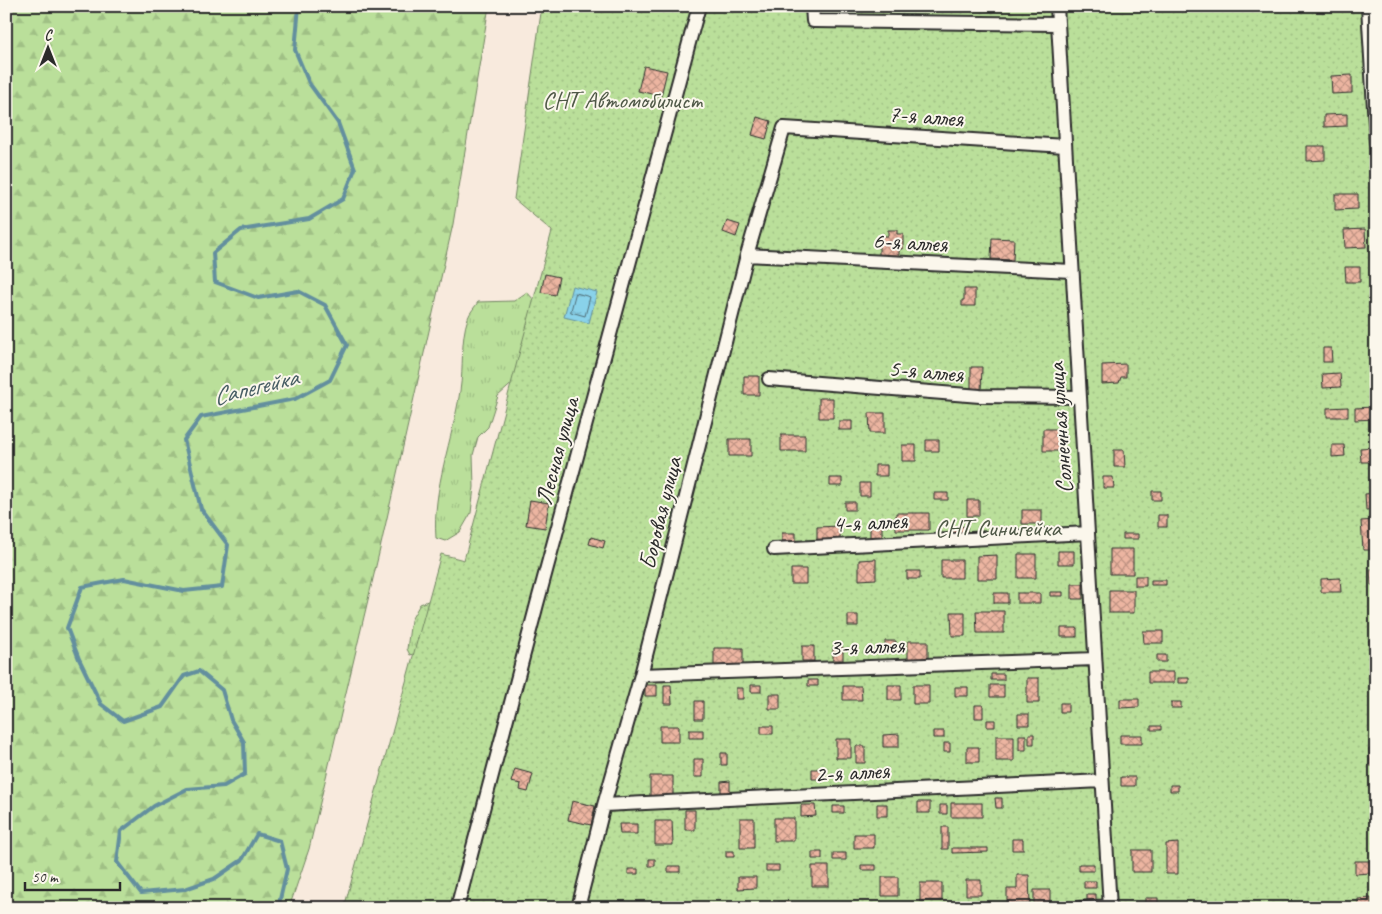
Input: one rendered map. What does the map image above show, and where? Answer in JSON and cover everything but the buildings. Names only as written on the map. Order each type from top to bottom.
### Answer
[{"type":"street","name":"Лесная улица","points":[[457,908],[699,6]]},
{"type":"street","points":[[812,6],[813,21],[1058,24]]},
{"type":"street","name":"Солнечная улица","points":[[1057,6],[1110,907]]},
{"type":"street","points":[[1368,6],[1376,142]]},
{"type":"street","name":"7-я аллея","points":[[784,128],[1065,146]]},
{"type":"street","name":"Боровая улица","points":[[578,908],[604,805],[642,675],[747,255],[784,128]]},
{"type":"street","name":"6-я аллея","points":[[747,255],[1072,271]]},
{"type":"street","name":"5-я аллея","points":[[769,379],[980,396],[1079,397]]},
{"type":"street","name":"4-я аллея","points":[[774,549],[1088,533]]},
{"type":"street","name":"3-я аллея","points":[[642,675],[1095,659]]},
{"type":"street","name":"2-я аллея","points":[[604,805],[1102,780]]},
{"type":"street","points":[[1080,908],[1110,907]]},
{"type":"green space","points":[[6,6],[489,6],[453,224],[380,549],[309,849],[289,908],[6,908]]},
{"type":"green space","name":"СНТ Синигейка","points":[[542,6],[1376,6],[1376,908],[344,908],[441,554],[464,560],[552,231],[514,199]]},
{"type":"green space","points":[[527,292],[541,308],[516,380],[498,396],[488,427],[478,437],[473,455],[474,487],[471,513],[460,532],[445,541],[436,538],[437,501],[457,409],[464,336],[468,318],[478,302],[514,301]]},
{"type":"green space","points":[[433,599],[424,651],[410,655],[407,649],[411,620],[420,604]]},
{"type":"water","points":[[572,286],[597,292],[589,323],[564,317]]},
{"type":"waterway","name":"Сапегейка","points":[[278,908],[287,869],[280,841],[257,834],[242,860],[214,879],[185,889],[141,893],[117,862],[121,831],[154,806],[187,789],[224,786],[245,774],[244,742],[231,720],[222,690],[199,671],[184,676],[162,707],[123,721],[101,704],[79,659],[67,628],[82,587],[124,579],[184,591],[222,587],[228,545],[201,509],[184,440],[201,417],[295,399],[330,380],[347,345],[325,305],[298,291],[258,298],[215,282],[213,253],[241,230],[309,219],[343,199],[355,169],[338,123],[309,83],[295,50],[299,6]]},
{"type":"park label","name":"СНТ Автомобилист","points":[[622,100]]}]
